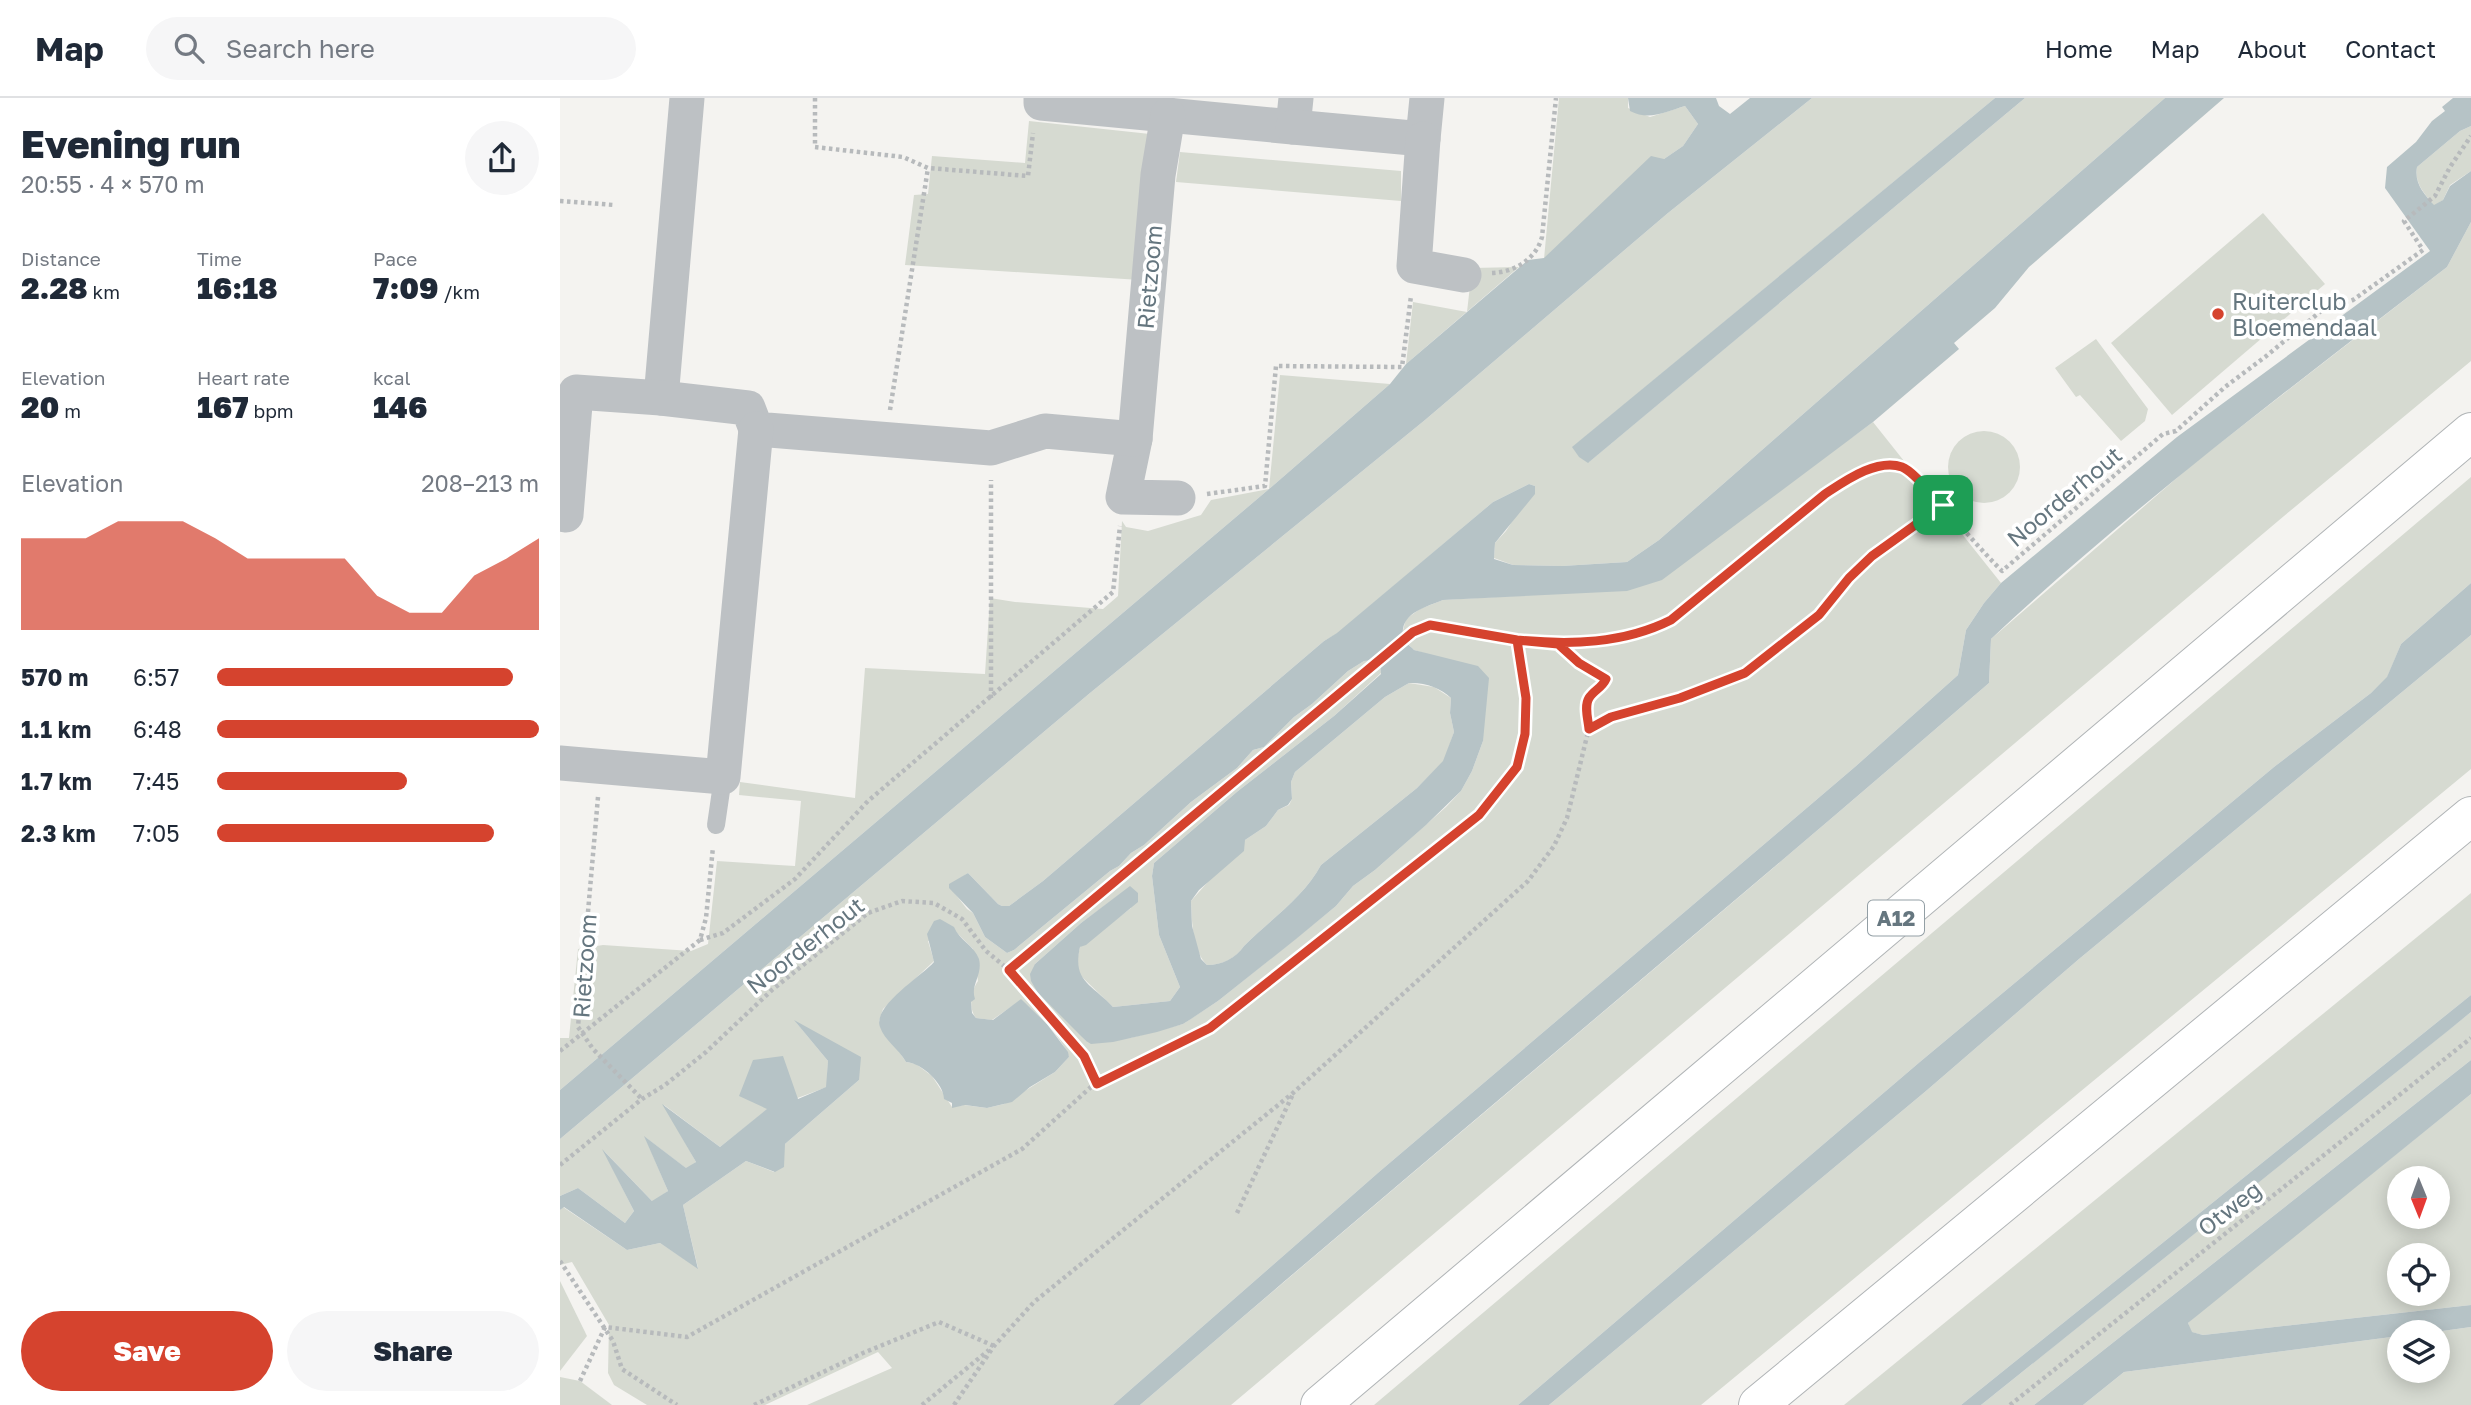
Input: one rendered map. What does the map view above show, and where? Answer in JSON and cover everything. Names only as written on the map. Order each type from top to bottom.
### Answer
[{"type":"highway","name":"A12","points":[[1320,1405],[2471,432]]},
{"type":"highway","points":[[1758,1405],[2471,816]]},
{"type":"street","points":[[661,398],[687,98]]},
{"type":"street","points":[[1427,98],[1415,266],[1464,275]]},
{"type":"street","points":[[1041,100],[1168,115],[1295,112],[1423,139]]},
{"type":"street","name":"Rietzoom","points":[[1123,497],[1135,439],[1158,176],[1168,115]]},
{"type":"street","points":[[560,514],[566,515],[576,392],[748,408],[756,429],[723,777],[560,763]]},
{"type":"street","points":[[756,429],[991,448],[1045,431],[1135,439]]},
{"type":"street","points":[[1123,497],[1178,498]]},
{"type":"lane","points":[[716,825],[723,777]]},
{"type":"path","points":[[815,98],[815,147],[903,157],[928,168],[1028,176],[1035,113],[1041,100]]},
{"type":"path","points":[[1464,275],[1506,272],[1528,260],[1539,249],[1556,98]]},
{"type":"path","name":"Noorderhout","points":[[560,1165],[706,1052],[772,990],[868,913],[902,901],[934,903],[962,919],[986,951],[1009,970],[1413,632],[1430,625],[1558,644],[1618,638],[1656,628],[1671,620],[1825,494],[1848,479],[1871,469],[1891,465],[1904,467],[1943,505],[1967,535],[2002,571],[2163,434],[2176,431],[2225,387],[2265,358],[2320,311],[2353,300],[2423,250],[2404,221],[2435,196],[2471,136]]},
{"type":"path","points":[[886,439],[928,168]]},
{"type":"path","points":[[560,201],[614,205]]},
{"type":"path","points":[[1178,498],[1265,486],[1276,366],[1402,367],[1415,266]]},
{"type":"path","points":[[991,448],[991,698]]},
{"type":"path","points":[[560,1051],[700,940],[723,933],[795,879],[868,801],[1113,592],[1123,497]]},
{"type":"path","points":[[1589,729],[1611,717],[1680,698],[1745,673],[1819,615],[1849,578],[1872,556],[1943,505]]},
{"type":"path","points":[[605,1327],[687,1337],[1021,1149],[1097,1084],[1210,1028],[1479,815],[1517,767],[1525,734],[1526,698],[1517,640]]},
{"type":"path","points":[[954,1405],[994,1346],[1034,1302],[1293,1093],[1528,881],[1554,846],[1567,818],[1589,729],[1586,708],[1589,697],[1602,687],[1606,679],[1579,663],[1558,644]]},
{"type":"path","name":"Rietzoom","points":[[600,767],[578,1027],[593,1049],[642,1099]]},
{"type":"path","points":[[700,940],[706,918],[716,825]]},
{"type":"path","points":[[1009,970],[1084,1056],[1097,1084]]},
{"type":"path","name":"Otweg","points":[[2010,1405],[2471,1038]]},
{"type":"path","points":[[1237,1213],[1293,1093]]},
{"type":"path","points":[[560,1261],[613,1340],[622,1369],[677,1405]]},
{"type":"path","points":[[754,1405],[863,1353],[939,1322],[994,1346]]},
{"type":"path","points":[[580,1381],[605,1327]]},
{"type":"path","points":[[922,1405],[994,1346]]},
{"type":"shaded area","points":[[1559,98],[1628,98],[1628,108],[1650,117],[1685,106],[1698,124],[1683,146],[1629,178],[1544,259]]},
{"type":"shaded area","points":[[1628,98],[1716,98],[1719,106],[1730,114],[1750,98],[1812,98],[1668,213],[1425,420],[1090,693],[560,1139],[560,1090],[1269,489],[1390,384],[1406,364],[1528,260],[1544,258],[1651,156],[1664,159],[1683,146],[1698,124],[1685,106],[1644,115],[1630,111]]},
{"type":"shaded area","points":[[1812,98],[1995,98],[1573,447],[1589,462],[2025,98],[2165,98],[1659,540],[1627,562],[1562,566],[1513,565],[1494,558],[1495,543],[1506,531],[1535,486],[1529,484],[1493,502],[1338,633],[1324,641],[1043,881],[1009,906],[998,904],[968,873],[949,886],[973,913],[985,937],[1007,953],[1014,950],[1119,866],[1191,802],[1237,768],[1253,750],[1264,747],[1294,717],[1348,671],[1364,661],[1375,660],[1380,665],[1381,673],[1334,716],[1238,791],[1154,863],[1152,876],[1159,935],[1180,987],[1170,1001],[1113,1007],[1080,975],[1076,965],[1080,947],[1131,908],[1130,887],[1081,923],[1035,964],[1072,1025],[1086,1041],[1130,1038],[1183,1024],[1218,1001],[1336,906],[1353,886],[1375,870],[1461,791],[1483,741],[1434,656],[1414,650],[1406,642],[1402,634],[1406,619],[1420,609],[1443,600],[1529,595],[1660,558],[1873,422],[2001,583],[1966,630],[1958,675],[1856,766],[1379,1172],[1113,1405],[807,1405],[892,1368],[878,1352],[765,1405],[647,1405],[614,1385],[608,1373],[609,1325],[572,1262],[560,1265],[560,1210],[563,1207],[627,1250],[660,1243],[698,1268],[683,1205],[746,1161],[774,1172],[785,1144],[859,1080],[795,1021],[828,1061],[827,1087],[768,1109],[720,1147],[664,1105],[696,1162],[687,1169],[645,1137],[668,1191],[653,1202],[604,1151],[634,1211],[625,1223],[578,1188],[560,1196],[560,1139],[1090,693],[1425,420],[1668,213]],"holes":[[[956,932],[973,949],[978,981],[972,994],[971,1005],[976,1018],[992,1020],[1021,1000],[1054,1033],[1069,1057],[1055,1072],[1004,1104],[987,1108],[964,1105],[952,1107],[932,1076],[916,1064],[906,1062],[879,1021],[883,1009],[934,961],[928,941]]]},
{"type":"shaded area","points":[[1995,98],[2025,98],[1588,463],[1579,457],[1572,447]]},
{"type":"shaded area","points":[[2165,98],[2224,98],[2029,267],[1995,308],[1954,343],[1959,349],[1873,422],[1662,580],[1627,591],[1443,600],[1410,616],[1403,628],[1403,636],[1414,650],[1478,666],[1489,678],[1483,741],[1461,791],[1375,870],[1353,886],[1336,906],[1218,1001],[1183,1024],[1113,1042],[1091,1044],[1038,993],[1030,974],[1035,964],[1081,923],[1130,886],[1138,893],[1138,902],[1080,947],[1078,959],[1081,975],[1113,1007],[1170,1001],[1180,987],[1159,935],[1152,876],[1154,863],[1238,791],[1334,716],[1381,674],[1380,665],[1375,660],[1364,661],[1348,671],[1294,717],[1264,747],[1253,750],[1237,768],[1191,802],[1119,866],[1014,950],[1007,953],[985,937],[973,913],[949,888],[949,884],[968,873],[998,904],[1009,906],[1043,881],[1324,641],[1493,502],[1529,484],[1535,486],[1535,494],[1495,543],[1494,559],[1513,565],[1562,566],[1627,562],[1659,540]],"holes":[[[1409,683],[1437,689],[1451,698],[1450,713],[1454,732],[1443,761],[1417,788],[1321,865],[1296,898],[1237,954],[1223,962],[1207,965],[1201,959],[1192,926],[1191,901],[1199,890],[1244,851],[1245,840],[1266,826],[1278,810],[1288,805],[1292,799],[1291,782],[1295,772],[1385,697]]]},
{"type":"shaded area","points":[[2453,98],[2471,98],[2471,126],[2460,131],[2417,167],[2416,173],[2421,188],[2434,205],[2443,200],[2450,186],[2471,171],[2471,222],[2447,267],[2214,448],[2045,589],[1991,639],[1989,683],[1883,774],[1140,1405],[1113,1405],[1379,1172],[1856,766],[1958,675],[1966,630],[2001,583],[2177,437],[2430,251],[2385,188],[2387,167],[2416,142],[2432,121],[2445,111],[2442,107]]},
{"type":"shaded area","points":[[1029,121],[1150,134],[1140,280],[905,265],[914,195],[928,194],[932,156],[1025,163]]},
{"type":"shaded area","points":[[2471,126],[2471,171],[2450,185],[2443,200],[2434,206],[2419,183],[2417,167],[2460,131]]},
{"type":"shaded area","points":[[1180,152],[1401,171],[1401,201],[1176,182]]},
{"type":"shaded area","name":"Ruiterclub Bloemendaal","points":[[2263,213],[2325,284],[2172,415],[2111,343]]},
{"type":"shaded area","points":[[2471,222],[2471,361],[1231,1405],[1140,1405],[1989,683],[1991,639],[2193,464],[2447,267]]},
{"type":"shaded area","points":[[1519,267],[1467,312],[1472,268]]},
{"type":"shaded area","points":[[1413,302],[1467,312],[1406,364]]},
{"type":"shaded area","points":[[2096,339],[2148,409],[2145,421],[2121,441],[2080,395],[2076,397],[2055,368]]},
{"type":"shaded area","points":[[1280,375],[1390,384],[1269,489]]},
{"type":"shaded area","points":[[1984,431],[2004,437],[2014,447],[2020,467],[2014,487],[2004,497],[1984,503],[1964,497],[1954,487],[1948,467],[1954,447],[1964,437]]},
{"type":"shaded area","points":[[2471,477],[2471,583],[2401,644],[2387,678],[2371,693],[2274,767],[1921,1061],[1518,1405],[1374,1405]]},
{"type":"shaded area","points":[[1269,489],[560,1090],[560,1038],[569,1038],[578,949],[603,945],[691,951],[708,944],[717,861],[795,866],[801,801],[739,795],[740,782],[855,798],[865,668],[985,674],[990,598],[1103,609],[1118,596],[1122,521],[1126,527],[1148,531],[1201,515],[1211,500]]},
{"type":"shaded area","points":[[2471,583],[2471,635],[2079,959],[1926,1091],[1549,1405],[1518,1405],[1921,1061],[2274,767],[2371,693],[2387,677],[2401,644]]},
{"type":"shaded area","points":[[2471,635],[2471,769],[1701,1405],[1549,1405],[1926,1091],[2079,959]]},
{"type":"shaded area","points":[[1409,683],[1434,687],[1451,698],[1450,713],[1454,732],[1444,761],[1417,788],[1321,865],[1296,898],[1237,954],[1224,962],[1207,965],[1196,943],[1191,901],[1245,840],[1266,826],[1278,810],[1289,805],[1292,799],[1291,782],[1295,772],[1385,697]]},
{"type":"shaded area","points":[[2471,893],[2471,995],[1961,1405],[1844,1405]]},
{"type":"shaded area","points":[[940,919],[954,927],[979,959],[975,999],[971,1002],[972,1013],[976,1018],[993,1020],[1021,999],[1047,1024],[1068,1052],[1069,1057],[1055,1072],[1012,1102],[987,1108],[965,1105],[952,1108],[952,1103],[944,1099],[936,1081],[919,1066],[906,1062],[880,1027],[883,1010],[890,1001],[934,962],[927,934],[934,921]]},
{"type":"shaded area","points":[[2471,995],[2471,1012],[2449,1030],[1981,1405],[1961,1405]]},
{"type":"shaded area","points":[[2471,1012],[2471,1060],[2034,1405],[1981,1405]]},
{"type":"shaded area","points":[[794,1020],[861,1057],[859,1080],[785,1144],[784,1167],[775,1172],[746,1161],[683,1205],[698,1269],[660,1243],[627,1250],[564,1207],[560,1210],[560,1196],[578,1188],[625,1223],[634,1211],[602,1149],[652,1201],[668,1191],[644,1136],[686,1168],[696,1162],[662,1104],[720,1147],[767,1109],[739,1096],[753,1060],[783,1056],[798,1099],[826,1087],[828,1061]]},
{"type":"shaded area","points":[[2471,1060],[2471,1094],[2188,1323],[2192,1332],[2203,1335],[2471,1305],[2471,1327],[2450,1330],[2450,1320],[2387,1320],[2387,1338],[2124,1372],[2083,1405],[2034,1405]]},
{"type":"shaded area","points":[[2471,1094],[2471,1305],[2203,1335],[2191,1332],[2188,1323]]},
{"type":"shaded area","points":[[560,1281],[587,1336],[560,1371]]},
{"type":"shaded area","points":[[2471,1327],[2471,1405],[2083,1405],[2124,1372],[2387,1338],[2387,1383],[2450,1383],[2450,1330]]},
{"type":"shaded area","points":[[560,1377],[580,1381],[612,1405],[560,1405]]},
{"type":"place","name":"Ruiterclub Bloemendaal","points":[[2218,314]]},
{"type":"route","points":[[1943,505],[1872,556],[1849,578],[1819,615],[1745,673],[1680,698],[1611,717],[1589,729],[1586,708],[1589,697],[1602,687],[1606,679],[1579,663],[1558,644],[1430,625],[1413,632],[1009,970],[1084,1056],[1097,1084],[1210,1028],[1479,815],[1502,787],[1517,767],[1525,734],[1526,698],[1517,640],[1558,644],[1588,642],[1618,638],[1656,628],[1671,620],[1825,494],[1848,479],[1871,469],[1891,465],[1904,467],[1943,505]]}]
